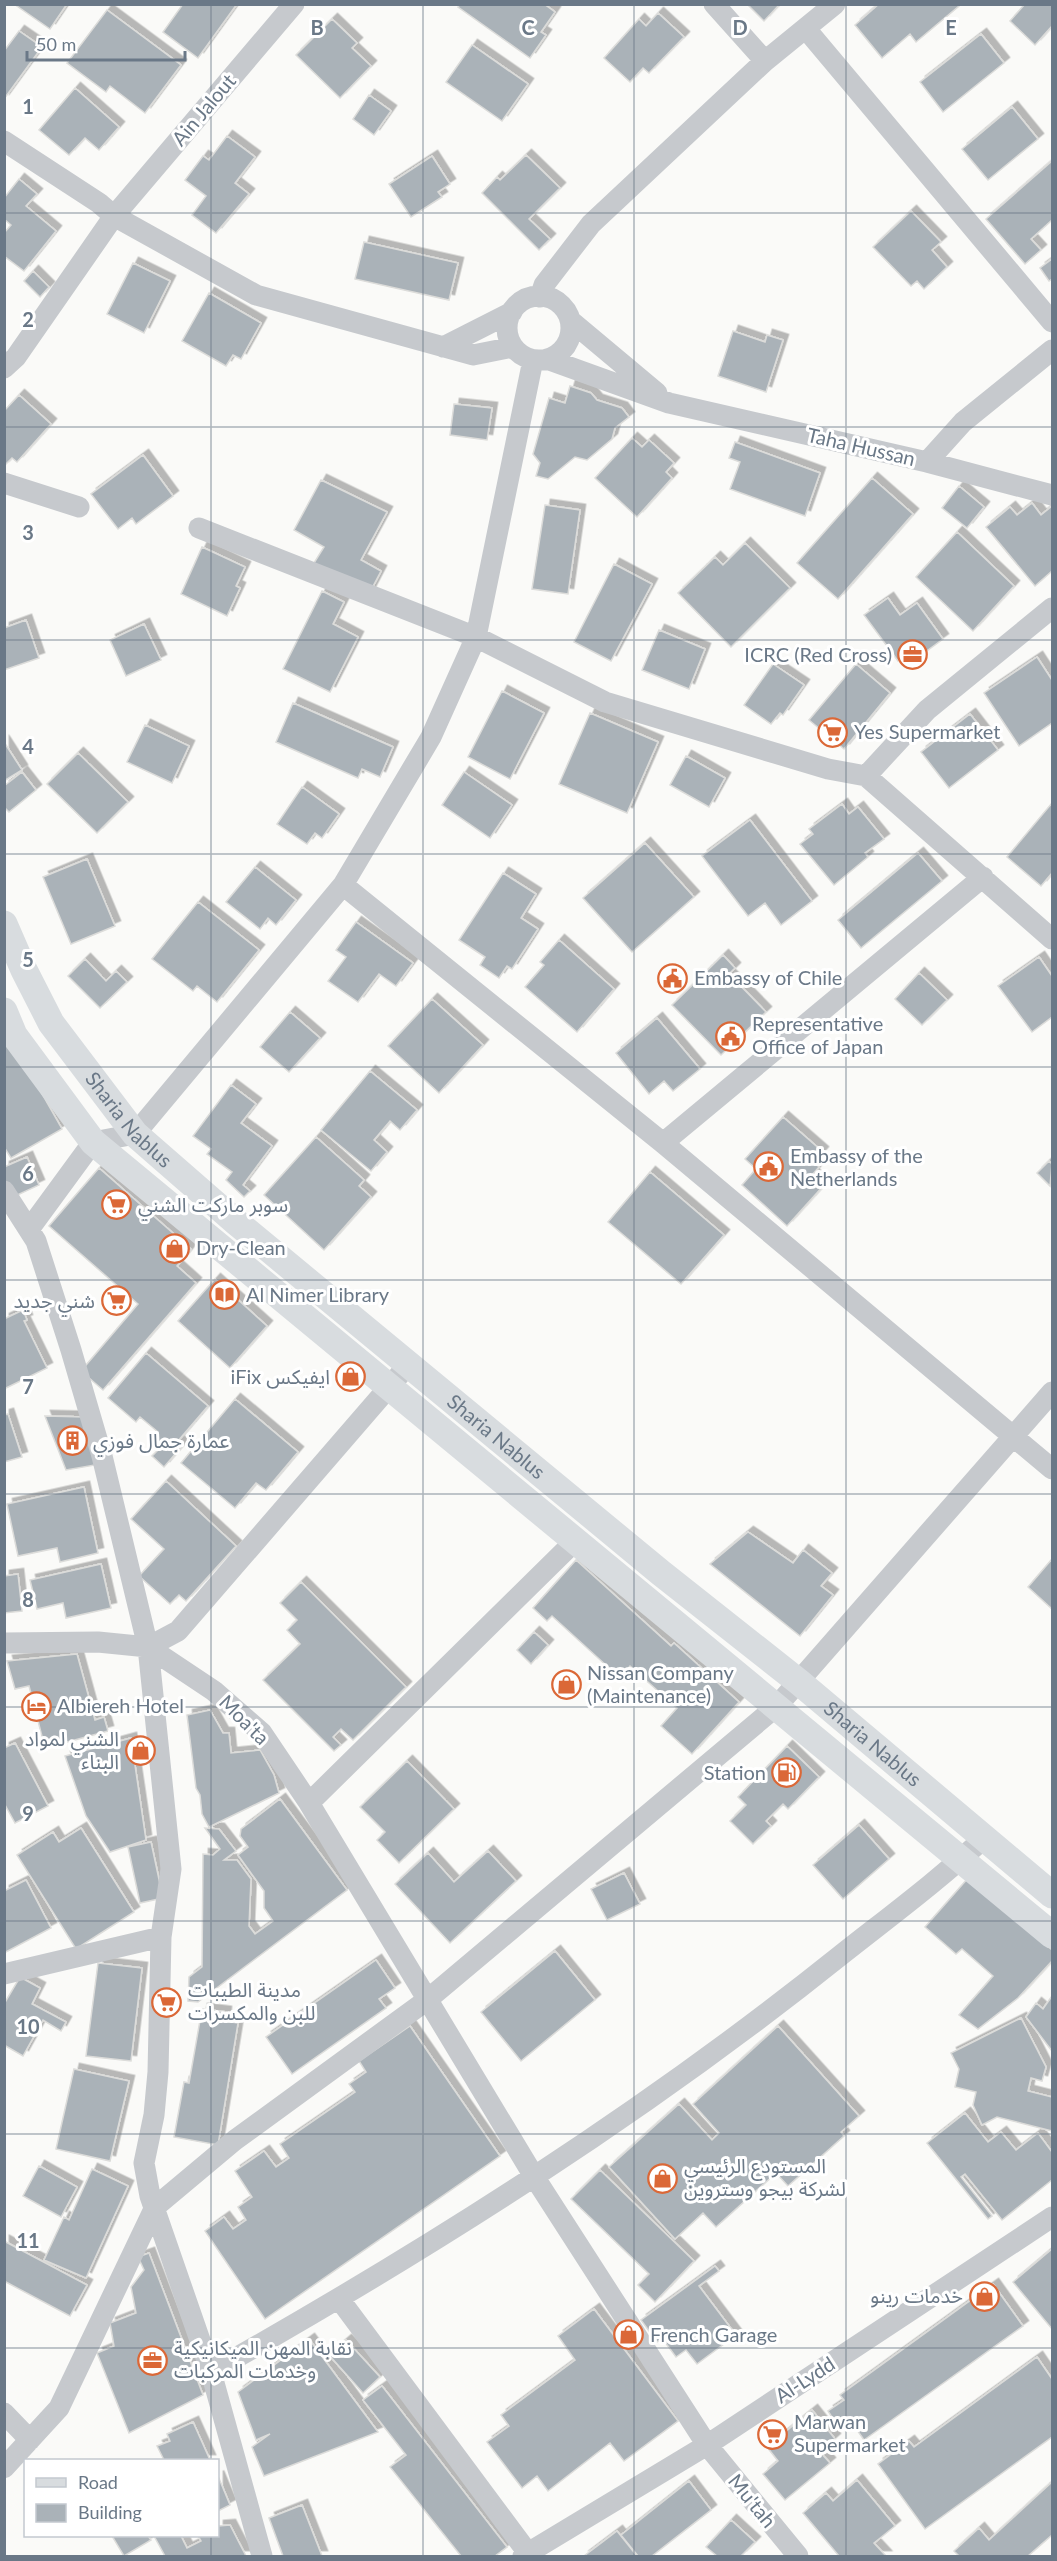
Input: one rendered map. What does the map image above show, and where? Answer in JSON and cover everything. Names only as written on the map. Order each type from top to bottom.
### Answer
[{"type":"main road","name":"Sharia Nablus","points":[[4,924],[51,1023],[135,1134],[236,1222],[408,1365],[661,1573],[799,1682],[1053,1895]]},
{"type":"main road","name":"Sharia Nablus","points":[[4,1011],[14,1035],[93,1142],[1053,1935]]},
{"type":"street","name":"Ain Jalout","points":[[4,368],[16,357],[114,216],[294,4]]},
{"type":"street","points":[[714,4],[765,60]]},
{"type":"street","points":[[540,297],[544,285],[591,224],[765,60],[807,29],[835,4]]},
{"type":"street","points":[[807,29],[1053,322]]},
{"type":"street","points":[[4,141],[99,203],[114,216],[256,295],[473,355],[513,347]]},
{"type":"street","points":[[571,321],[571,333],[566,345],[558,354],[540,360],[522,356],[513,347],[508,336],[508,323],[512,312],[520,302],[540,297],[556,301],[565,309],[571,321],[669,403]]},
{"type":"street","points":[[442,347],[512,312]]},
{"type":"street","points":[[927,462],[963,422],[1053,350]]},
{"type":"street","points":[[30,1228],[93,1142],[135,1134],[343,885],[431,737],[476,637],[540,360]]},
{"type":"street","name":"Taha Hussan","points":[[540,360],[669,403],[927,462],[1053,495]]},
{"type":"street","points":[[4,483],[79,507]]},
{"type":"street","points":[[199,528],[476,637],[605,702],[828,769],[866,776],[1053,939]]},
{"type":"street","points":[[866,776],[927,710],[1053,608]]},
{"type":"street","points":[[663,1143],[983,877]]},
{"type":"street","points":[[343,885],[663,1143],[1053,1469]]},
{"type":"street","points":[[4,1191],[30,1228],[36,1241],[102,1455],[148,1647],[171,1869],[161,1937],[159,2072],[154,2115],[144,2163],[150,2196],[211,2372],[262,2556]]},
{"type":"street","points":[[4,1644],[98,1641],[148,1647],[178,1630],[408,1365]]},
{"type":"street","points":[[4,2468],[59,2408],[155,2207],[235,2140],[427,2000],[777,1706],[1053,1392]]},
{"type":"street","points":[[309,1803],[575,1541]]},
{"type":"street","name":"Moa'ta","points":[[148,1647],[214,1691],[262,1733],[309,1803],[535,2178]]},
{"type":"street","points":[[211,2372],[340,2300],[535,2178],[746,2032],[961,1860],[984,1838]]},
{"type":"street","points":[[4,1974],[161,1937]]},
{"type":"street","name":"Mu'tah","points":[[535,2178],[707,2445],[798,2556]]},
{"type":"street","name":"Al-Lydd","points":[[525,2555],[707,2445],[1053,2217]]},
{"type":"street","points":[[340,2300],[525,2555]]},
{"type":"street","points":[[4,2413],[30,2440]]},
{"type":"building","points":[[14,4],[67,4],[50,29]]},
{"type":"building","points":[[183,4],[237,4],[198,58],[163,32]]},
{"type":"building","points":[[460,4],[544,4],[555,12],[541,32],[546,35],[530,58],[458,7]]},
{"type":"building","points":[[747,4],[780,4],[764,21]]},
{"type":"building","points":[[879,4],[958,4],[959,6],[916,42],[910,34],[882,58],[855,25]]},
{"type":"building","points":[[1025,4],[1052,4],[1052,26],[1035,45],[1010,21]]},
{"type":"building","points":[[107,10],[181,65],[145,113],[110,86],[106,92],[67,63]]},
{"type":"building","points":[[658,13],[684,37],[649,73],[643,68],[630,82],[604,58],[639,19],[646,26]]},
{"type":"building","points":[[332,19],[357,43],[352,48],[371,66],[340,98],[296,55]]},
{"type":"building","points":[[19,31],[42,47],[4,99],[4,51]]},
{"type":"building","points":[[981,34],[1004,63],[943,112],[920,82]]},
{"type":"building","points":[[472,45],[528,84],[502,121],[446,82]]},
{"type":"building","points":[[75,88],[119,127],[99,150],[85,138],[69,155],[39,130]]},
{"type":"building","points":[[369,95],[391,111],[374,135],[353,119]]},
{"type":"building","points":[[1012,107],[1038,139],[988,180],[962,149]]},
{"type":"building","points":[[227,136],[255,157],[235,183],[249,194],[216,233],[192,215],[206,196],[185,180],[203,156],[209,160]]},
{"type":"building","points":[[526,155],[560,188],[529,219],[550,239],[539,250],[482,193],[497,177],[500,180]]},
{"type":"building","points":[[432,156],[450,184],[438,192],[442,197],[411,217],[389,184]]},
{"type":"building","points":[[1052,161],[1052,220],[1031,239],[1041,250],[1025,264],[986,219]]},
{"type":"building","points":[[19,179],[37,194],[26,206],[56,231],[24,271],[4,256],[4,233],[11,225],[4,219],[4,198]]},
{"type":"building","points":[[911,211],[941,242],[932,250],[947,267],[924,289],[917,281],[911,286],[873,247]]},
{"type":"building","points":[[364,242],[458,263],[449,300],[355,279]]},
{"type":"building","points":[[1052,259],[1052,279],[1049,281],[1040,268]]},
{"type":"building","points":[[133,263],[170,281],[144,333],[107,314]]},
{"type":"building","points":[[33,271],[49,287],[40,297],[24,281]]},
{"type":"building","points":[[209,293],[261,323],[241,359],[233,355],[226,366],[182,341]]},
{"type":"building","points":[[733,331],[765,342],[767,335],[783,340],[766,392],[718,376]]},
{"type":"building","points":[[570,386],[591,393],[597,400],[622,408],[629,417],[615,428],[612,439],[587,460],[575,457],[548,479],[536,476],[540,463],[533,454],[549,398],[565,403]]},
{"type":"building","points":[[19,395],[51,424],[17,462],[12,458],[4,466],[4,411]]},
{"type":"building","points":[[454,404],[492,408],[487,440],[450,435]]},
{"type":"building","points":[[632,438],[642,447],[649,440],[674,463],[666,472],[672,478],[637,517],[595,478]]},
{"type":"building","points":[[735,442],[820,473],[805,516],[730,489],[740,462],[729,458]]},
{"type":"building","points":[[143,455],[173,496],[136,524],[132,518],[118,529],[91,494]]},
{"type":"building","points":[[872,478],[913,514],[838,599],[797,563]]},
{"type":"building","points":[[321,480],[387,512],[361,560],[381,571],[369,594],[314,563],[324,547],[294,530]]},
{"type":"building","points":[[959,486],[984,507],[967,528],[942,508]]},
{"type":"building","points":[[1032,503],[1041,515],[1052,506],[1052,571],[1035,586],[986,527],[1010,507],[1017,515]]},
{"type":"building","points":[[545,505],[580,510],[568,594],[532,589]]},
{"type":"building","points":[[957,532],[1014,586],[973,631],[916,577]]},
{"type":"building","points":[[745,543],[790,588],[731,647],[678,593],[715,557],[723,565]]},
{"type":"building","points":[[202,547],[245,567],[236,586],[240,588],[227,616],[181,594]]},
{"type":"building","points":[[614,564],[652,584],[611,661],[574,642]]},
{"type":"building","points":[[322,591],[344,602],[333,624],[358,637],[330,692],[283,669]]},
{"type":"building","points":[[888,598],[900,615],[917,603],[943,639],[913,661],[908,654],[898,661],[864,615]]},
{"type":"building","points":[[26,620],[39,658],[4,670],[4,628]]},
{"type":"building","points":[[144,624],[161,660],[126,676],[110,640]]},
{"type":"building","points":[[659,630],[705,649],[689,689],[642,670]]},
{"type":"building","points":[[1037,657],[1052,680],[1052,723],[1019,746],[984,693]]},
{"type":"building","points":[[773,664],[804,685],[783,715],[780,713],[771,724],[744,705]]},
{"type":"building","points":[[856,664],[890,693],[844,749],[809,720]]},
{"type":"building","points":[[502,691],[544,713],[510,779],[468,757]]},
{"type":"building","points":[[293,703],[393,747],[380,777],[362,769],[358,778],[276,742]]},
{"type":"building","points":[[590,713],[658,742],[627,813],[559,784]]},
{"type":"building","points":[[970,714],[998,750],[949,788],[921,752]]},
{"type":"building","points":[[145,725],[189,746],[172,783],[127,762]]},
{"type":"building","points":[[4,742],[22,770],[4,781]]},
{"type":"building","points":[[78,753],[128,802],[97,833],[47,784]]},
{"type":"building","points":[[686,756],[725,778],[709,807],[670,785]]},
{"type":"building","points":[[22,772],[36,790],[9,812],[4,807],[4,786]]},
{"type":"building","points":[[464,772],[512,805],[490,838],[442,805]]},
{"type":"building","points":[[302,787],[339,814],[322,838],[315,833],[307,844],[277,824]]},
{"type":"building","points":[[1052,803],[1052,873],[1041,886],[1007,857]]},
{"type":"building","points":[[842,804],[849,814],[858,807],[884,839],[865,853],[868,857],[834,885],[800,844],[813,834],[809,829]]},
{"type":"building","points":[[750,820],[812,901],[781,925],[765,903],[748,916],[702,856]]},
{"type":"building","points":[[645,843],[694,897],[632,952],[583,898]]},
{"type":"building","points":[[918,853],[942,881],[861,948],[838,920]]},
{"type":"building","points":[[87,859],[115,926],[71,944],[43,877]]},
{"type":"building","points":[[255,867],[296,900],[276,925],[268,918],[260,929],[226,902]]},
{"type":"building","points":[[503,873],[536,894],[521,918],[538,929],[512,969],[507,966],[499,978],[480,965],[485,957],[459,940]]},
{"type":"building","points":[[198,902],[259,950],[217,1002],[197,986],[193,991],[152,959]]},
{"type":"building","points":[[356,922],[413,963],[396,986],[379,974],[358,1002],[328,981],[346,957],[336,950]]},
{"type":"building","points":[[559,940],[614,989],[577,1032],[525,987],[544,965],[540,962]]},
{"type":"building","points":[[723,955],[735,968],[729,974],[766,1012],[721,1055],[672,1005]]},
{"type":"building","points":[[1039,957],[1052,976],[1052,1017],[1032,1032],[998,986]]},
{"type":"building","points":[[85,959],[106,981],[116,971],[127,982],[100,1008],[68,976]]},
{"type":"building","points":[[919,973],[947,1000],[922,1025],[895,999]]},
{"type":"building","points":[[432,999],[483,1045],[439,1093],[388,1046]]},
{"type":"building","points":[[290,1012],[320,1038],[289,1072],[260,1047]]},
{"type":"building","points":[[657,1018],[700,1069],[673,1091],[664,1081],[649,1094],[616,1053]]},
{"type":"building","points":[[12,1041],[62,1129],[11,1158],[4,1147],[4,1045]]},
{"type":"building","points":[[370,1071],[417,1110],[400,1130],[390,1121],[374,1140],[387,1152],[371,1171],[321,1130]]},
{"type":"building","points":[[231,1085],[256,1104],[241,1123],[272,1146],[243,1185],[250,1191],[244,1197],[226,1180],[232,1172],[207,1154],[211,1149],[193,1136]]},
{"type":"building","points":[[783,1117],[823,1152],[814,1162],[819,1167],[813,1174],[825,1184],[787,1226],[742,1185],[756,1169],[745,1159]]},
{"type":"building","points":[[316,1137],[364,1180],[359,1186],[371,1197],[324,1250],[264,1195]]},
{"type":"building","points":[[27,1157],[39,1185],[11,1198],[4,1182],[4,1167]]},
{"type":"building","points":[[1049,1161],[1052,1164],[1050,1186],[1037,1173]]},
{"type":"building","points":[[99,1168],[191,1249],[177,1266],[196,1283],[103,1390],[81,1371],[138,1304],[49,1226]]},
{"type":"building","points":[[650,1172],[724,1235],[681,1284],[608,1222]]},
{"type":"building","points":[[215,1279],[267,1326],[230,1368],[178,1321]]},
{"type":"building","points":[[23,1310],[27,1320],[24,1321],[47,1368],[4,1389],[4,1319]]},
{"type":"building","points":[[146,1353],[208,1406],[178,1441],[183,1445],[164,1467],[152,1456],[160,1448],[151,1440],[158,1432],[140,1417],[136,1422],[108,1398]]},
{"type":"building","points":[[235,1399],[298,1452],[266,1490],[256,1483],[235,1508],[181,1463]]},
{"type":"building","points":[[8,1414],[22,1457],[4,1462],[4,1415]]},
{"type":"building","name":"عمارة جمال فوزي","points":[[45,1416],[85,1417],[95,1465],[66,1470]]},
{"type":"building","points":[[166,1481],[236,1546],[186,1601],[179,1595],[170,1604],[139,1576],[164,1549],[131,1519]]},
{"type":"building","points":[[84,1487],[98,1553],[60,1562],[57,1548],[18,1556],[7,1504]]},
{"type":"building","points":[[748,1532],[793,1563],[803,1550],[832,1573],[821,1586],[833,1595],[800,1636],[710,1564]]},
{"type":"building","points":[[1052,1559],[1052,1609],[1028,1587]]},
{"type":"building","points":[[576,1560],[671,1646],[674,1643],[739,1702],[692,1754],[661,1726],[677,1708],[630,1666],[620,1678],[552,1616],[547,1621],[533,1608]]},
{"type":"building","points":[[101,1564],[111,1608],[66,1618],[63,1603],[37,1609],[30,1580]]},
{"type":"building","points":[[18,1574],[22,1611],[4,1613],[4,1576]]},
{"type":"building","points":[[301,1582],[406,1687],[353,1740],[341,1729],[333,1737],[341,1745],[334,1751],[263,1680],[300,1644],[287,1630],[297,1620],[280,1603]]},
{"type":"building","points":[[534,1632],[548,1645],[531,1664],[517,1650]]},
{"type":"building","points":[[77,1654],[95,1720],[104,1717],[108,1731],[45,1748],[29,1686],[15,1689],[7,1661]]},
{"type":"building","points":[[210,1710],[223,1733],[229,1733],[231,1753],[260,1750],[274,1775],[279,1793],[209,1827],[202,1814],[200,1795],[196,1788],[187,1715]]},
{"type":"building","points":[[131,1738],[146,1840],[110,1852],[86,1816],[65,1756]]},
{"type":"building","points":[[15,1743],[48,1806],[15,1823],[4,1803],[4,1748]]},
{"type":"building","points":[[787,1746],[819,1777],[788,1809],[783,1804],[766,1821],[771,1826],[753,1844],[730,1821],[746,1805],[738,1797]]},
{"type":"building","points":[[407,1761],[454,1809],[399,1863],[377,1840],[385,1832],[360,1807]]},
{"type":"building","points":[[280,1799],[347,1890],[198,2002],[188,2001],[189,1977],[202,1967],[203,1854],[213,1855],[220,1849],[205,1828],[219,1829],[236,1851],[224,1860],[237,1860],[251,1879],[249,1926],[255,1934],[273,1921],[264,1908],[264,1891],[238,1855],[248,1847],[240,1836],[241,1829]]},
{"type":"building","points":[[859,1825],[889,1859],[843,1899],[813,1865]]},
{"type":"building","points":[[81,1828],[134,1912],[76,1949],[17,1855],[53,1832],[59,1842]]},
{"type":"building","points":[[151,1842],[163,1898],[140,1903],[128,1847]]},
{"type":"building","points":[[488,1851],[516,1881],[450,1943],[395,1884],[428,1853],[454,1882]]},
{"type":"building","points":[[624,1873],[640,1904],[607,1920],[591,1889]]},
{"type":"building","points":[[969,1877],[1052,1950],[1052,1961],[1018,1998],[978,2029],[959,2015],[993,1976],[962,1949],[956,1954],[925,1927]]},
{"type":"building","points":[[26,1880],[51,1928],[4,1953],[4,1891]]},
{"type":"building","points":[[555,1951],[595,2000],[521,2061],[481,2012]]},
{"type":"building","points":[[376,1960],[395,1988],[379,1999],[386,2008],[292,2074],[266,2037]]},
{"type":"building","points":[[98,1963],[142,1968],[131,2061],[86,2056]]},
{"type":"building","points":[[20,1977],[40,1988],[32,2004],[66,2022],[61,2031],[43,2020],[23,2056],[4,2045],[4,2004]]},
{"type":"building","points":[[1052,1996],[1052,2051],[1026,2017],[1036,2003],[1043,2009]]},
{"type":"building","points":[[202,2009],[226,2012],[225,2021],[238,2023],[218,2145],[174,2137],[184,2082],[189,2083]]},
{"type":"building","points":[[1021,2018],[1046,2067],[1042,2081],[1031,2078],[1028,2091],[1052,2097],[1052,2131],[997,2117],[982,2125],[973,2105],[976,2092],[955,2087],[959,2069],[951,2053]]},
{"type":"building","points":[[410,2026],[500,2156],[265,2319],[205,2231],[224,2217],[233,2229],[246,2220],[238,2207],[252,2197],[235,2171],[264,2151],[276,2167],[289,2158],[280,2144],[355,2092],[349,2084],[366,2072],[359,2061]]},
{"type":"building","points":[[778,2026],[859,2116],[841,2132],[844,2136],[788,2186],[776,2173],[716,2227],[703,2213],[675,2239],[609,2167],[679,2104],[712,2140],[719,2133],[693,2104]]},
{"type":"building","points":[[74,2069],[129,2081],[110,2161],[56,2149]]},
{"type":"building","points":[[965,2113],[988,2142],[1001,2132],[1016,2150],[1038,2133],[1052,2152],[1052,2180],[1002,2220],[965,2174],[961,2177],[992,2216],[988,2219],[927,2143]]},
{"type":"building","points":[[39,2166],[77,2187],[61,2217],[23,2196]]},
{"type":"building","points":[[92,2169],[128,2186],[86,2278],[44,2260],[64,2217],[69,2220]]},
{"type":"building","points":[[600,2170],[694,2261],[655,2302],[638,2285],[649,2274],[571,2199]]},
{"type":"building","points":[[4,2241],[87,2285],[70,2316],[4,2281]]},
{"type":"building","points":[[1052,2249],[1052,2329],[1013,2282]]},
{"type":"building","points":[[149,2253],[203,2395],[129,2433],[97,2353],[114,2346],[110,2323],[136,2313],[131,2287],[144,2270],[138,2257]]},
{"type":"building","points":[[715,2266],[719,2271],[699,2286],[736,2335],[697,2364],[686,2350],[676,2357],[662,2338],[657,2342],[641,2320]]},
{"type":"building","points":[[993,2284],[1023,2326],[864,2440],[848,2417],[837,2425],[828,2411],[844,2400],[840,2395]]},
{"type":"building","points":[[594,2309],[678,2421],[624,2461],[610,2443],[548,2491],[537,2476],[522,2488],[487,2442],[509,2426],[501,2415],[575,2360],[558,2336]]},
{"type":"building","points":[[309,2339],[378,2432],[264,2476],[252,2447],[270,2434],[256,2440],[238,2392]]},
{"type":"building","points":[[346,2340],[380,2377],[363,2393],[329,2355]]},
{"type":"building","points":[[1037,2357],[1052,2379],[1052,2437],[925,2529],[878,2464],[909,2441],[914,2447]]},
{"type":"building","points":[[382,2386],[507,2547],[495,2556],[461,2556],[390,2467],[406,2455],[363,2400]]},
{"type":"building","points":[[812,2410],[835,2439],[820,2452],[830,2463],[785,2500],[763,2474],[778,2461],[767,2447]]},
{"type":"building","points":[[193,2422],[210,2459],[164,2459],[157,2446],[170,2441],[167,2434]]},
{"type":"building","points":[[219,2478],[230,2505],[219,2510]]},
{"type":"building","points":[[857,2480],[895,2526],[874,2543],[886,2556],[839,2556],[803,2513],[826,2493],[833,2501]]},
{"type":"building","points":[[689,2481],[711,2510],[652,2556],[638,2556],[621,2535]]},
{"type":"building","points":[[1052,2482],[1052,2535],[1028,2556],[959,2556],[954,2551],[979,2528],[989,2540]]},
{"type":"building","points":[[302,2505],[322,2556],[283,2556],[269,2518]]},
{"type":"building","points":[[731,2520],[755,2542],[741,2556],[717,2556],[706,2547]]},
{"type":"building","points":[[230,2525],[246,2556],[165,2556],[155,2537],[182,2537],[187,2548],[201,2541],[199,2537],[219,2537],[219,2526]]},
{"type":"building","points":[[617,2531],[637,2556],[584,2556]]},
{"type":"building","points":[[113,2537],[149,2537],[151,2540],[124,2556]]},
{"type":"place","name":"ICRC (Red Cross)","points":[[913,655]]},
{"type":"place","name":"Yes Supermarket","points":[[833,732]]},
{"type":"place","name":"Embassy of Chile","points":[[673,978]]},
{"type":"place","name":"Representative Office of Japan","points":[[731,1036]]},
{"type":"place","name":"Embassy of the Netherlands","points":[[769,1167]]},
{"type":"place","name":"سوبر ماركت الشني","points":[[117,1205]]},
{"type":"place","name":"Dry-Clean","points":[[175,1248]]},
{"type":"place","name":"Al Nimer Library","points":[[225,1295]]},
{"type":"place","name":"شني جديد","points":[[116,1301]]},
{"type":"place","name":"iFix ايفيكس","points":[[351,1377]]},
{"type":"place","name":"عمارة جمال فوزي","points":[[72,1441]]},
{"type":"place","name":"Nissan Company (Maintenance)","points":[[566,1685]]},
{"type":"place","name":"Albiereh Hotel","points":[[36,1706]]},
{"type":"place","name":"الشني لمواد البناء","points":[[140,1751]]},
{"type":"place","name":"Station","points":[[787,1773]]},
{"type":"place","name":"مدينة الطيبات للبن والمكسرات","points":[[167,2002]]},
{"type":"place","name":"المستودع الرئيسي لشركة بيجو وستروين","points":[[663,2178]]},
{"type":"place","name":"خدمات رينو","points":[[984,2296]]},
{"type":"place","name":"French Garage","points":[[629,2335]]},
{"type":"place","name":"نقابة المهن الميكانيكية وخدمات المركبات","points":[[153,2360]]},
{"type":"place","name":"Marwan Supermarket","points":[[773,2434]]}]
